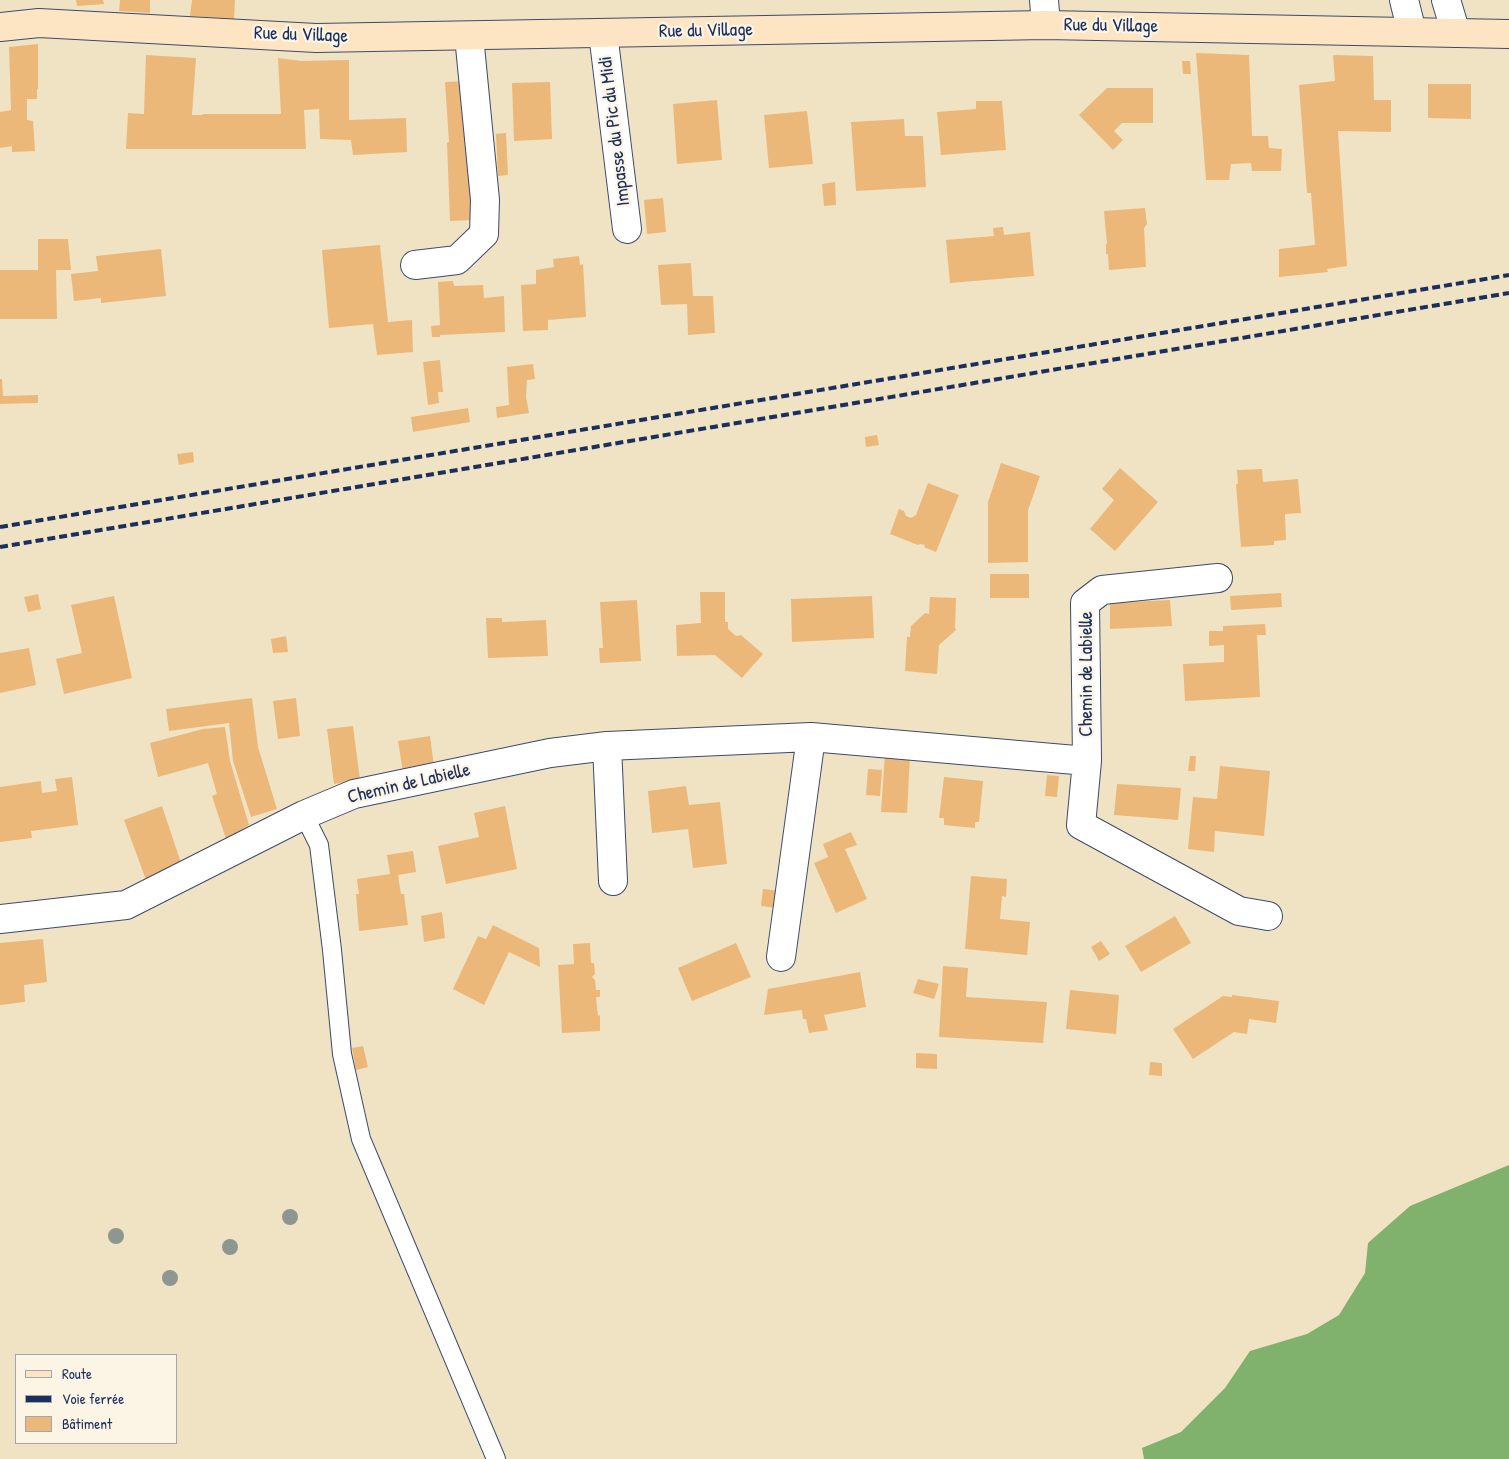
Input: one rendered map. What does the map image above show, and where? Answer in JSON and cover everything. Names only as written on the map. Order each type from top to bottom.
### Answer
[{"type":"main road","name":"Rue du Village","points":[[0,27],[39,23],[316,38],[469,36],[603,33],[1045,12],[1412,32],[1509,34]]},
{"type":"street","points":[[1404,0],[1412,32]]},
{"type":"street","points":[[1446,0],[1456,32]]},
{"type":"street","name":"Impasse du Pic du Midi","points":[[603,33],[627,229]]},
{"type":"street","points":[[415,265],[457,260],[484,234],[484,200],[469,36]]},
{"type":"street","name":"Chemin de Labielle","points":[[1218,578],[1102,590],[1085,603],[1088,761],[1081,825],[1239,911],[1268,916]]},
{"type":"street","points":[[781,957],[811,737]]},
{"type":"street","name":"Chemin de Labielle","points":[[0,919],[126,905],[304,815],[354,794],[550,753],[607,746],[811,737],[1088,761]]},
{"type":"street","points":[[607,746],[613,881]]},
{"type":"lane","points":[[304,815],[319,845],[342,1054],[361,1139],[496,1459]]},
{"type":"green space","points":[[1509,1165],[1509,1459],[1144,1459],[1142,1448],[1181,1432],[1225,1388],[1250,1351],[1307,1334],[1339,1315],[1365,1273],[1368,1243],[1410,1206]]},
{"type":"building","points":[[76,0],[103,0],[104,4],[77,6]]},
{"type":"building","points":[[120,0],[150,0],[150,13],[119,11]]},
{"type":"building","points":[[192,0],[235,0],[234,19],[190,16]]},
{"type":"building","points":[[38,44],[37,99],[27,99],[27,120],[33,121],[35,151],[12,152],[12,146],[0,148],[0,112],[11,110],[9,47]]},
{"type":"building","points":[[1196,53],[1249,55],[1252,136],[1268,136],[1269,148],[1282,149],[1281,171],[1252,171],[1251,163],[1231,164],[1229,180],[1206,180]]},
{"type":"building","points":[[146,55],[196,58],[192,115],[281,114],[278,58],[301,61],[349,60],[349,120],[406,118],[407,152],[353,155],[351,140],[320,139],[319,109],[304,110],[306,149],[126,149],[128,113],[144,114]]},
{"type":"building","points":[[1333,55],[1373,56],[1374,100],[1391,100],[1391,132],[1338,131],[1347,266],[1327,269],[1328,272],[1279,277],[1279,249],[1315,245],[1311,193],[1307,193],[1299,85],[1335,81]]},
{"type":"building","points":[[1182,61],[1190,61],[1191,74],[1183,74]]},
{"type":"building","points":[[467,81],[473,220],[450,221],[447,143],[449,142],[445,82]]},
{"type":"building","points":[[550,82],[552,139],[514,141],[512,83]]},
{"type":"building","points":[[1428,84],[1471,84],[1471,119],[1428,118]]},
{"type":"building","points":[[1107,88],[1153,88],[1153,123],[1122,123],[1114,131],[1123,140],[1113,150],[1079,115]]},
{"type":"building","points":[[717,100],[722,160],[677,164],[673,104]]},
{"type":"building","points":[[976,101],[1002,101],[1006,150],[941,155],[937,112],[976,109]]},
{"type":"building","points":[[807,111],[813,164],[769,168],[764,115]]},
{"type":"building","points":[[904,119],[905,136],[923,136],[926,187],[856,191],[851,122]]},
{"type":"building","points":[[506,133],[508,175],[498,176],[496,134]]},
{"type":"building","points":[[835,182],[836,205],[824,206],[822,184]]},
{"type":"building","points":[[663,198],[666,232],[647,234],[644,200]]},
{"type":"building","points":[[1145,208],[1147,224],[1144,228],[1146,267],[1109,270],[1108,254],[1106,254],[1104,211]]},
{"type":"building","points":[[1003,227],[1004,235],[1030,232],[1034,276],[950,283],[946,240],[994,236],[993,228]]},
{"type":"building","points":[[38,239],[68,239],[71,270],[56,270],[57,319],[0,319],[0,270],[38,270]]},
{"type":"building","points":[[380,245],[388,322],[412,320],[413,352],[377,355],[373,324],[329,328],[322,250]]},
{"type":"building","points":[[161,249],[166,296],[101,303],[101,298],[74,301],[71,274],[98,271],[96,256]]},
{"type":"building","points":[[579,256],[580,265],[583,264],[586,317],[548,320],[548,330],[523,331],[521,285],[536,284],[536,270],[554,267],[553,259]]},
{"type":"building","points":[[691,263],[693,296],[713,296],[715,333],[688,335],[687,304],[661,305],[658,265]]},
{"type":"building","points":[[453,281],[454,286],[483,285],[484,298],[504,296],[505,332],[432,337],[431,326],[440,325],[438,282]]},
{"type":"building","points":[[440,360],[443,392],[438,392],[439,403],[428,405],[423,362]]},
{"type":"building","points":[[533,364],[535,379],[527,380],[526,397],[529,413],[497,418],[496,407],[509,405],[507,367]]},
{"type":"building","points":[[0,379],[2,379],[3,396],[38,395],[38,403],[0,404]]},
{"type":"building","points":[[468,408],[470,422],[413,432],[411,417]]},
{"type":"building","points":[[877,435],[879,445],[866,447],[865,437]]},
{"type":"building","points":[[193,452],[194,462],[179,465],[177,454]]},
{"type":"building","points":[[1001,463],[1040,476],[1028,510],[1028,562],[988,563],[988,502]]},
{"type":"building","points":[[1120,468],[1158,502],[1115,551],[1090,529],[1114,500],[1102,489]]},
{"type":"building","points":[[1262,469],[1263,482],[1298,479],[1301,513],[1285,514],[1286,540],[1274,541],[1274,545],[1241,547],[1236,484],[1238,484],[1237,470]]},
{"type":"building","points":[[928,483],[959,495],[936,552],[924,547],[925,545],[918,545],[890,534],[899,509],[911,518],[916,515]]},
{"type":"building","points":[[990,574],[1029,574],[1029,598],[990,598]]},
{"type":"building","points":[[700,592],[725,592],[725,622],[728,622],[728,629],[736,636],[741,635],[763,654],[742,678],[715,655],[677,656],[676,625],[701,623]]},
{"type":"building","points":[[1281,593],[1282,607],[1231,610],[1230,596]]},
{"type":"building","points":[[38,594],[41,609],[28,612],[24,597]]},
{"type":"building","points":[[114,596],[132,678],[64,694],[56,659],[82,653],[71,605]]},
{"type":"building","points":[[872,596],[874,638],[792,642],[791,599]]},
{"type":"building","points":[[930,597],[956,598],[956,630],[939,645],[937,674],[905,671],[907,637],[910,637],[911,626],[925,613],[929,614]]},
{"type":"building","points":[[637,600],[641,661],[600,663],[599,648],[603,648],[600,602]]},
{"type":"building","points":[[1170,600],[1172,626],[1110,629],[1110,603]]},
{"type":"building","points":[[486,618],[502,618],[502,622],[546,620],[548,656],[488,658]]},
{"type":"building","points":[[1265,624],[1266,635],[1257,635],[1260,697],[1185,701],[1183,664],[1224,662],[1224,645],[1209,646],[1209,631],[1223,631],[1223,626]]},
{"type":"building","points":[[286,636],[288,652],[273,653],[271,639]]},
{"type":"building","points":[[29,648],[36,685],[0,693],[0,653]]},
{"type":"building","points":[[252,698],[258,747],[277,809],[251,817],[233,761],[229,723],[169,731],[166,709]]},
{"type":"building","points":[[296,698],[300,736],[278,739],[273,701]]},
{"type":"building","points":[[353,726],[360,780],[334,784],[327,729]]},
{"type":"building","points":[[225,727],[230,761],[249,825],[226,839],[212,796],[217,794],[208,763],[158,777],[150,743],[203,729]]},
{"type":"building","points":[[430,736],[434,766],[403,772],[398,741]]},
{"type":"building","points":[[885,754],[910,756],[907,813],[881,812]]},
{"type":"building","points":[[1190,756],[1196,756],[1195,771],[1188,771]]},
{"type":"building","points":[[1220,766],[1270,771],[1264,836],[1215,831],[1214,852],[1188,849],[1193,797],[1217,799]]},
{"type":"building","points":[[868,769],[882,770],[880,796],[866,795]]},
{"type":"building","points":[[1047,775],[1059,776],[1057,797],[1045,796]]},
{"type":"building","points":[[72,777],[78,825],[31,831],[32,838],[0,842],[0,787],[41,781],[42,793],[57,791],[55,779]]},
{"type":"building","points":[[944,777],[983,781],[979,822],[975,822],[975,828],[944,825],[944,818],[939,818]]},
{"type":"building","points":[[1117,784],[1181,788],[1178,820],[1114,815]]},
{"type":"building","points":[[686,786],[689,805],[720,802],[727,864],[693,868],[688,829],[652,833],[648,791]]},
{"type":"building","points":[[162,806],[181,863],[146,880],[124,820]]},
{"type":"building","points":[[505,806],[517,869],[446,884],[438,846],[479,837],[474,813]]},
{"type":"building","points":[[851,832],[857,845],[845,849],[867,899],[836,913],[814,863],[828,857],[823,844]]},
{"type":"building","points":[[413,851],[416,872],[398,875],[401,894],[404,894],[408,925],[359,931],[356,894],[359,894],[357,879],[390,874],[387,855]]},
{"type":"building","points":[[971,876],[1007,879],[1006,897],[1002,896],[1000,919],[1030,922],[1027,955],[965,949]]},
{"type":"building","points":[[763,889],[781,891],[778,908],[761,906]]},
{"type":"building","points":[[442,912],[445,938],[424,942],[421,916]]},
{"type":"building","points":[[1175,916],[1191,943],[1141,972],[1125,946]]},
{"type":"building","points":[[493,925],[539,948],[540,967],[509,952],[484,1005],[453,989],[478,936],[486,939]]},
{"type":"building","points":[[43,939],[47,982],[24,985],[25,1002],[0,1005],[0,943]]},
{"type":"building","points":[[1101,941],[1110,954],[1099,961],[1091,947]]},
{"type":"building","points":[[590,943],[591,963],[594,963],[595,974],[592,977],[595,980],[596,990],[600,990],[600,997],[596,997],[598,1016],[600,1015],[600,1031],[562,1033],[558,965],[574,964],[573,944]]},
{"type":"building","points":[[736,943],[751,977],[692,1001],[678,968]]},
{"type":"building","points":[[943,966],[968,968],[966,997],[1047,1002],[1043,1043],[939,1037]]},
{"type":"building","points":[[860,972],[866,1007],[824,1015],[828,1030],[809,1033],[806,1019],[803,1019],[802,1010],[764,1015],[768,989]]},
{"type":"building","points":[[918,979],[939,984],[934,999],[913,993]]},
{"type":"building","points":[[1070,990],[1119,995],[1116,1034],[1066,1029]]},
{"type":"building","points":[[1232,995],[1279,1001],[1276,1023],[1249,1019],[1247,1034],[1234,1032],[1193,1059],[1173,1029],[1223,996],[1232,997]]},
{"type":"building","points":[[363,1046],[368,1067],[356,1070],[352,1048]]},
{"type":"building","points":[[916,1053],[937,1054],[937,1069],[916,1068]]},
{"type":"building","points":[[1150,1062],[1162,1063],[1162,1076],[1149,1075]]},
{"type":"railway","points":[[0,527],[1509,275]]},
{"type":"railway","points":[[0,547],[1509,293]]}]
